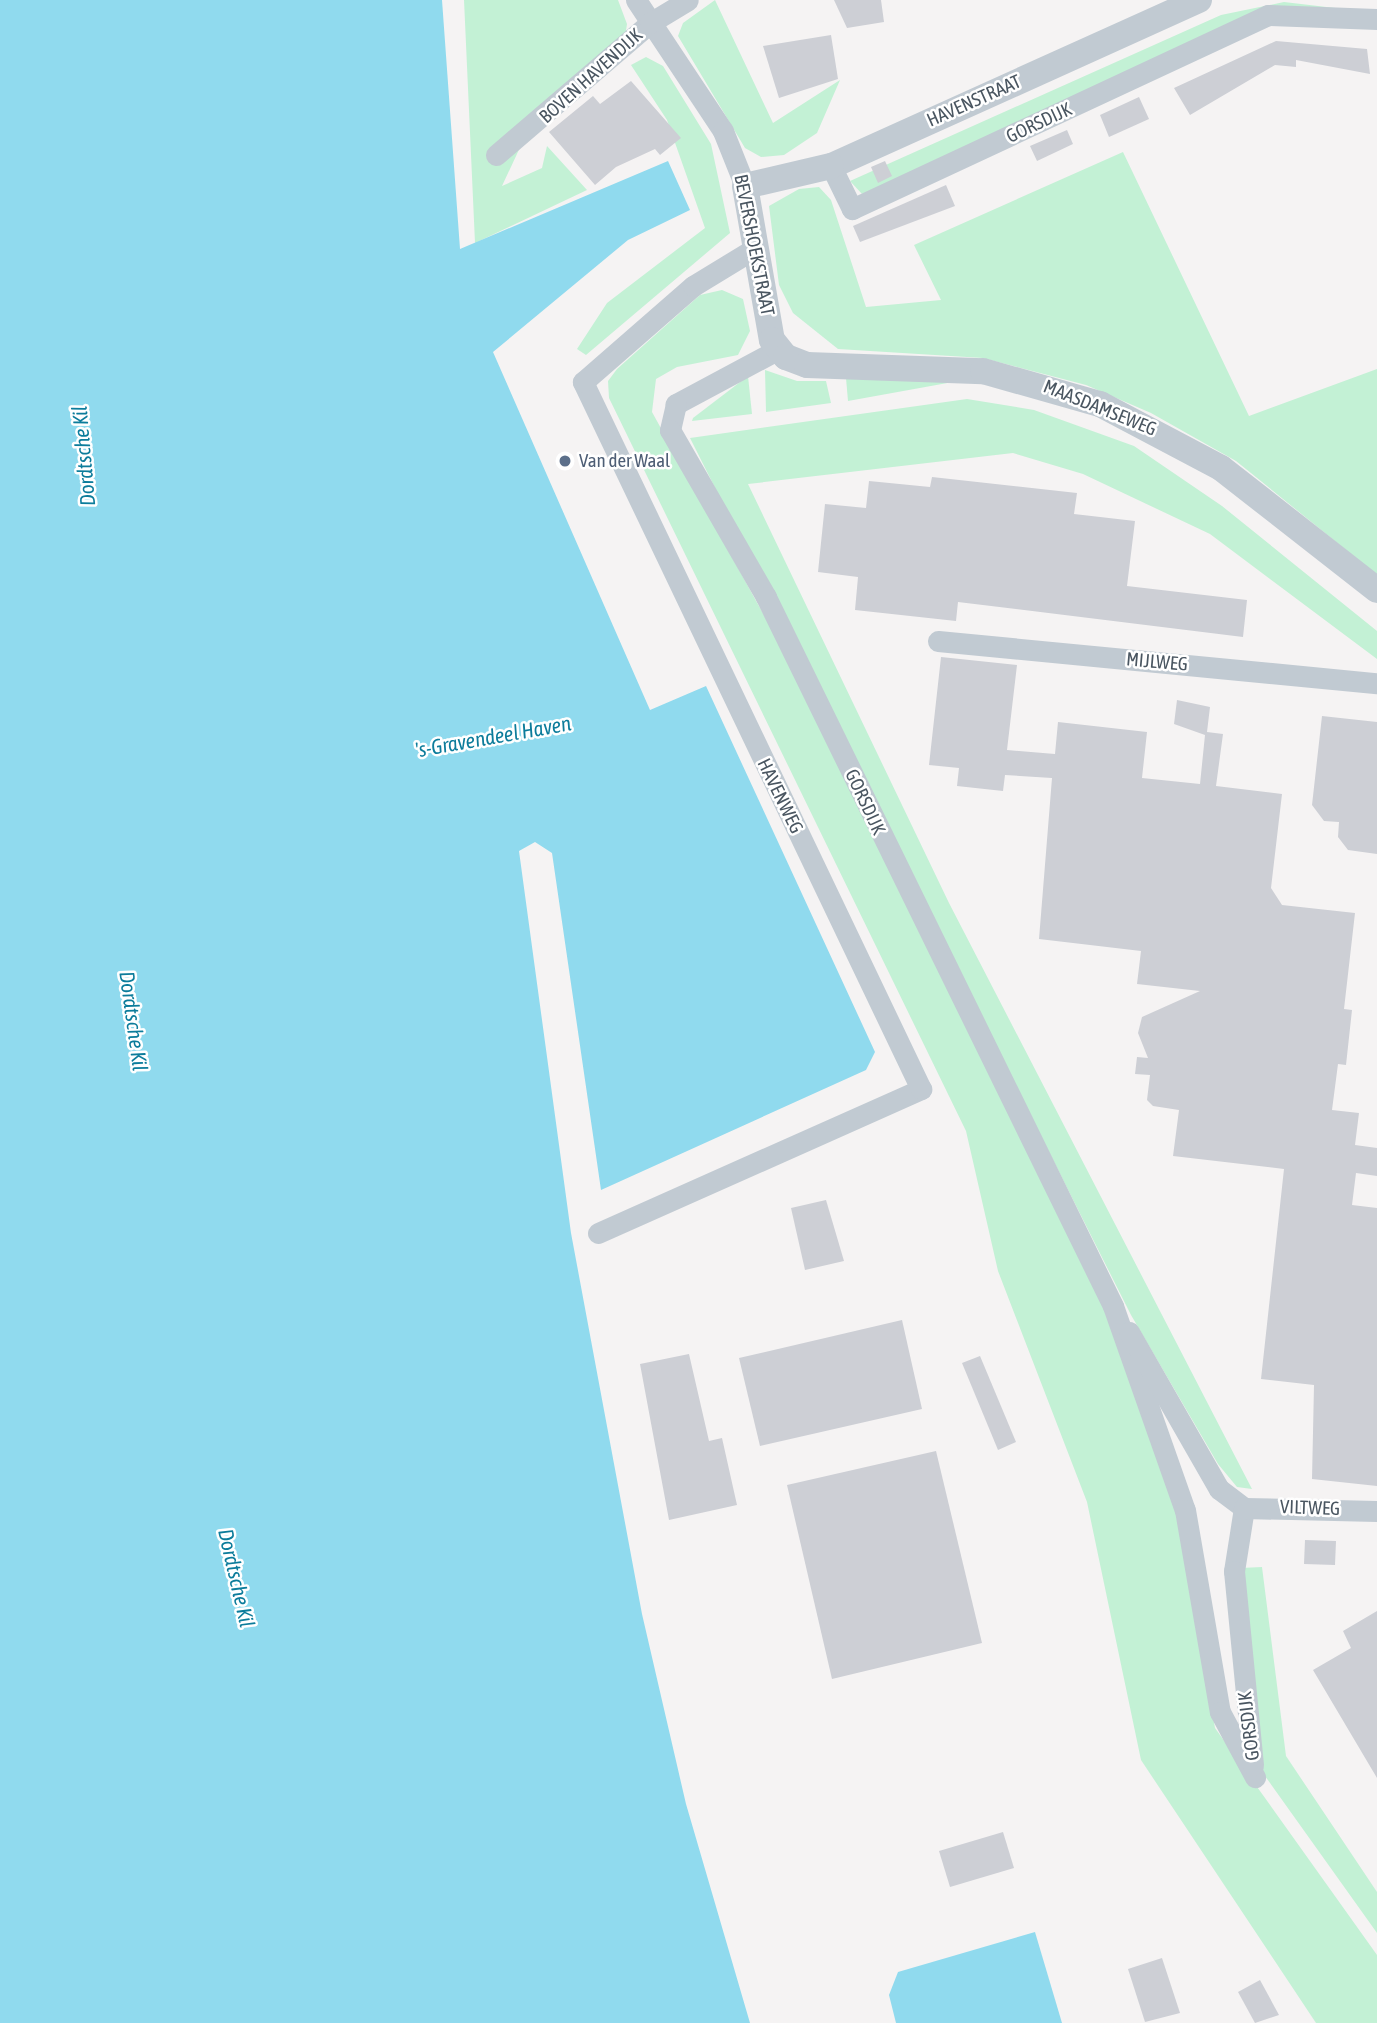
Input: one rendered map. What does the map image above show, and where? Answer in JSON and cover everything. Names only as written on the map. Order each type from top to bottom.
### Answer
[{"type":"street","name":"BEVERSHOEKSTRAAT","points":[[636,0],[723,131],[745,186],[777,350]]},
{"type":"street","name":"BOVEN HAVENDIJK","points":[[496,155],[650,23],[688,0]]},
{"type":"street","name":"HAVENSTRAAT","points":[[745,186],[831,166],[1199,0]]},
{"type":"street","name":"GORSDIJK","points":[[831,166],[852,209],[1268,15],[1377,19]]},
{"type":"street","points":[[1268,15],[1377,33]]},
{"type":"street","name":"HAVENWEG","points":[[598,1233],[921,1089],[583,382],[693,286],[757,247]]},
{"type":"street","name":"GORSDIJK","points":[[777,350],[676,404],[670,430],[766,597],[1113,1306],[1219,1489],[1244,1508],[1234,1571],[1255,1777],[1220,1712],[1185,1510],[1113,1306]]},
{"type":"street","name":"MAASDAMSEWEG","points":[[777,350],[807,365],[983,371],[1100,404],[1222,468],[1377,590]]},
{"type":"street","name":"MIJLWEG","points":[[938,641],[1377,683]]},
{"type":"street","name":"VILTWEG","points":[[1244,1508],[1377,1511]]},
{"type":"green space","points":[[464,0],[618,0],[627,24],[625,37],[537,111],[502,186],[542,168],[547,146],[587,190],[475,243]]},
{"type":"green space","points":[[715,0],[773,123],[840,80],[817,133],[784,155],[761,157],[745,148],[678,36],[683,23]]},
{"type":"green space","points":[[1284,2],[1352,10],[1282,18],[862,194],[850,181],[1221,15]]},
{"type":"green space","points":[[646,57],[663,66],[711,144],[730,233],[586,355],[577,349],[607,303],[705,228],[667,120],[631,65]]},
{"type":"green space","points":[[1123,152],[1249,416],[1377,369],[1377,575],[1236,461],[1151,413],[1086,385],[983,358],[838,349],[793,313],[779,285],[769,206],[799,189],[819,187],[831,200],[866,307],[941,300],[914,245]]},
{"type":"green space","points":[[722,290],[743,299],[750,331],[738,355],[677,367],[656,379],[652,412],[793,668],[1102,1285],[1180,1523],[1215,1728],[1377,1955],[1377,2023],[1316,2023],[1141,1760],[1087,1502],[998,1271],[966,1131],[609,398],[608,381],[617,369],[700,295]]},
{"type":"green space","points":[[765,370],[797,381],[826,381],[831,403],[766,412]]},
{"type":"green space","points":[[748,376],[752,414],[692,421],[693,418]]},
{"type":"green space","points":[[846,378],[964,380],[848,401]]},
{"type":"green space","points":[[967,399],[1034,410],[1134,446],[1222,506],[1377,631],[1377,659],[1210,534],[1083,474],[1013,453],[748,484],[949,903],[1252,1489],[1237,1487],[1218,1464],[1131,1315],[690,438]]},
{"type":"green space","points":[[1262,1567],[1286,1756],[1377,1892],[1377,1933],[1260,1769],[1241,1568]]},
{"type":"water","points":[[0,0],[442,0],[460,249],[668,161],[690,210],[628,240],[493,352],[650,710],[706,686],[875,1052],[866,1070],[601,1190],[552,853],[535,842],[519,851],[571,1233],[642,1614],[686,1804],[750,2023],[0,2023]]},
{"type":"water","points":[[1035,1932],[1062,2023],[896,2023],[889,1995],[898,1972]]},
{"type":"building","points":[[834,0],[881,0],[884,22],[847,28]]},
{"type":"building","points":[[831,35],[838,79],[779,98],[763,46]]},
{"type":"building","points":[[1276,41],[1367,49],[1370,74],[1296,60],[1296,67],[1275,65],[1190,115],[1174,88]]},
{"type":"building","points":[[631,81],[681,138],[660,155],[655,149],[616,167],[595,185],[549,132],[593,96],[600,104]]},
{"type":"building","points":[[1139,97],[1149,119],[1109,137],[1100,115]]},
{"type":"building","points":[[1067,130],[1073,144],[1037,161],[1030,146]]},
{"type":"building","points":[[885,161],[892,176],[878,183],[871,167]]},
{"type":"building","points":[[946,185],[955,206],[860,242],[853,226]]},
{"type":"building","points":[[932,477],[1077,493],[1074,514],[1135,521],[1127,586],[1247,600],[1243,637],[958,602],[956,621],[855,610],[858,577],[818,572],[825,504],[866,508],[869,481],[930,487]]},
{"type":"building","points":[[941,657],[1017,665],[1007,750],[1055,754],[1058,722],[1147,732],[1142,778],[1200,784],[1205,735],[1174,724],[1177,700],[1210,707],[1207,732],[1223,734],[1216,786],[1282,794],[1271,888],[1282,905],[1355,913],[1344,1009],[1352,1010],[1346,1065],[1338,1064],[1332,1110],[1359,1113],[1355,1145],[1377,1148],[1377,1176],[1356,1173],[1352,1205],[1377,1208],[1377,1486],[1312,1479],[1314,1385],[1261,1379],[1284,1169],[1173,1156],[1179,1110],[1153,1106],[1147,1100],[1150,1075],[1135,1074],[1137,1057],[1148,1058],[1138,1033],[1142,1017],[1200,991],[1137,984],[1141,951],[1039,939],[1052,778],[1005,775],[1003,791],[957,786],[959,768],[929,765]]},
{"type":"building","points":[[1322,716],[1377,722],[1377,854],[1348,850],[1338,837],[1339,822],[1324,821],[1312,805]]},
{"type":"building","points":[[826,1200],[844,1261],[805,1270],[791,1208]]},
{"type":"building","points":[[902,1320],[922,1409],[760,1446],[739,1358]]},
{"type":"building","points":[[689,1354],[709,1441],[722,1438],[737,1505],[669,1520],[640,1364]]},
{"type":"building","points":[[980,1356],[1016,1442],[998,1450],[962,1363]]},
{"type":"building","points":[[936,1451],[982,1643],[832,1679],[787,1485]]},
{"type":"building","points":[[1305,1540],[1336,1541],[1335,1565],[1304,1564]]},
{"type":"building","points":[[1377,1611],[1377,1778],[1313,1670],[1351,1648],[1343,1631]]},
{"type":"building","points":[[1003,1832],[1014,1868],[950,1887],[939,1851]]},
{"type":"building","points":[[1162,1958],[1180,2013],[1145,2022],[1128,1969]]},
{"type":"building","points":[[1260,1980],[1279,2015],[1255,2023],[1238,1992]]},
{"type":"place","name":"Van der Waal","points":[[565,461]]},
{"type":"water label","name":"Dordtsche Kil","points":[[83,456]]},
{"type":"water label","name":"'s-Gravendeel Haven","points":[[493,736]]},
{"type":"water label","name":"Dordtsche Kil","points":[[134,1021]]},
{"type":"water label","name":"Dordtsche Kil","points":[[237,1578]]}]
